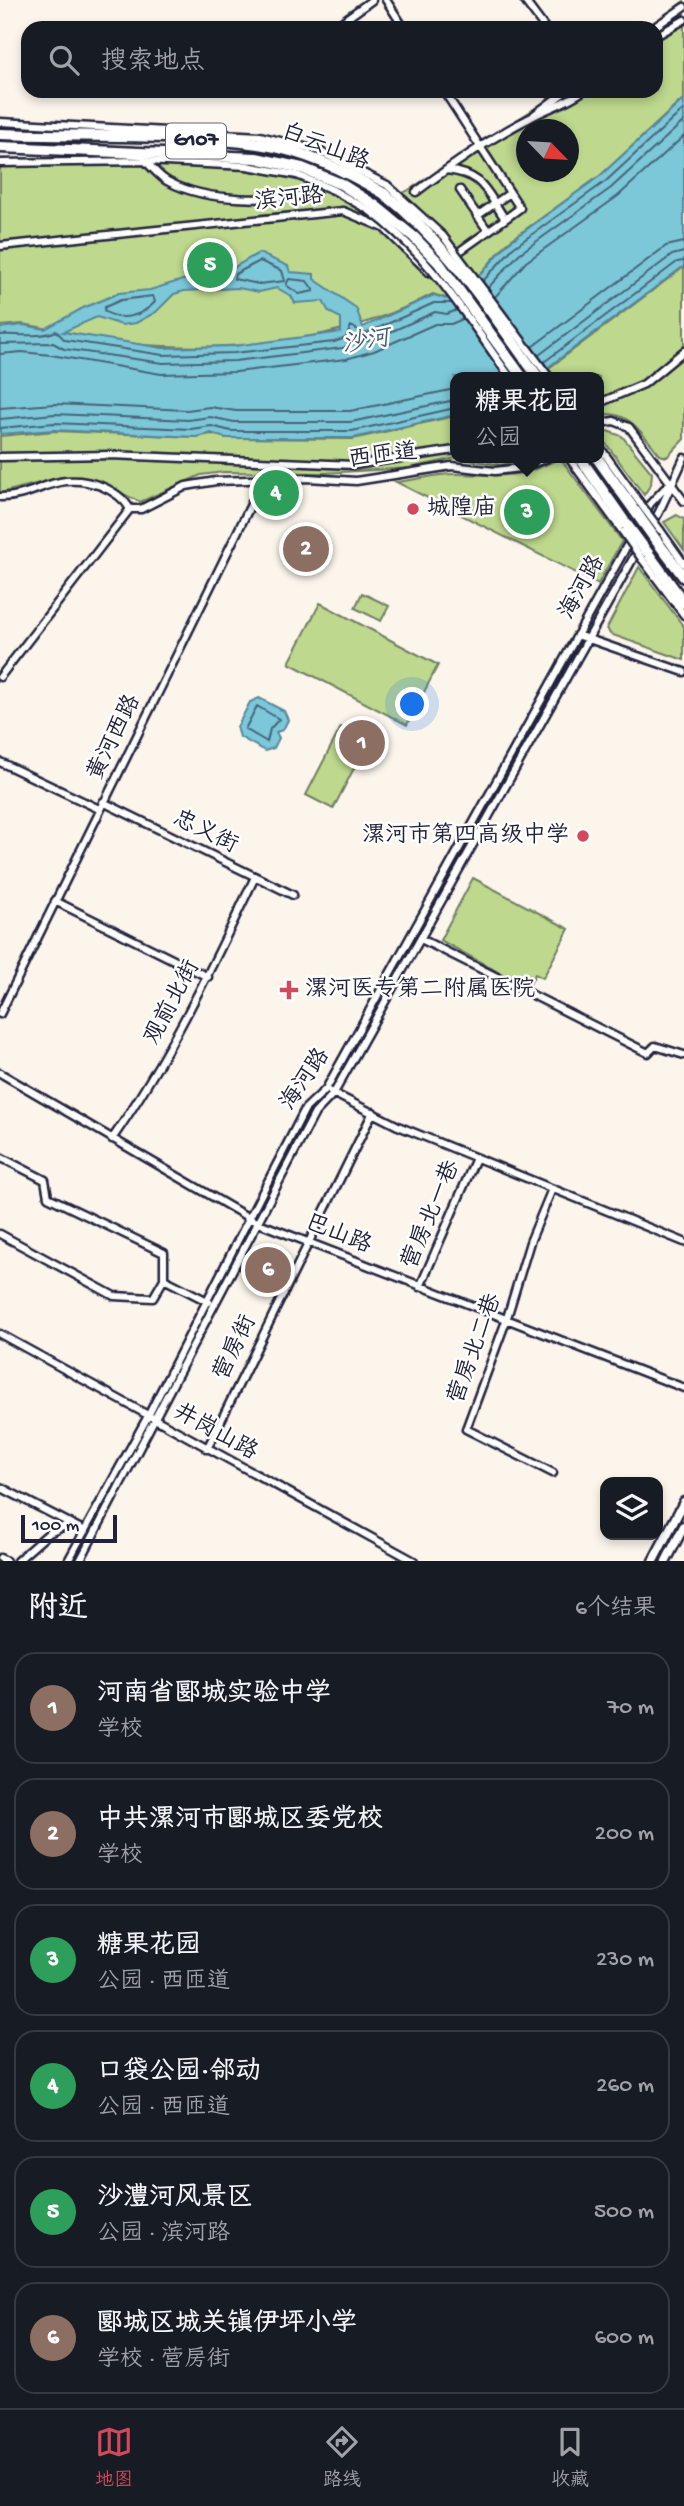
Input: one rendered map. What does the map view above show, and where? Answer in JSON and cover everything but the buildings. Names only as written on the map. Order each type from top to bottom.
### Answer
[{"type":"highway","name":"白云山路","points":[[0,134],[260,144],[305,156],[385,189]]},
{"type":"highway","name":"白云山路","points":[[0,147],[256,158],[302,168],[341,184],[373,209]]},
{"type":"highway","name":"G107","points":[[385,189],[445,250],[534,372]]},
{"type":"highway","name":"G107","points":[[373,209],[414,237],[433,257],[518,372]]},
{"type":"highway","points":[[583,463],[625,528],[684,603]]},
{"type":"highway","points":[[601,463],[658,534],[684,577]]},
{"type":"main road","points":[[653,1561],[684,1502]]},
{"type":"main road","points":[[666,1561],[684,1526]]},
{"type":"street","points":[[343,21],[372,0]]},
{"type":"street","points":[[386,0],[400,21]]},
{"type":"street","points":[[524,0],[540,21]]},
{"type":"street","points":[[663,21],[684,7]]},
{"type":"street","points":[[663,32],[684,20]]},
{"type":"street","points":[[446,170],[468,172],[480,183],[505,219],[520,208],[449,98]]},
{"type":"street","points":[[416,192],[557,98]]},
{"type":"street","points":[[533,116],[573,98]]},
{"type":"street","points":[[0,122],[261,136],[317,150],[385,189],[443,236],[545,372]]},
{"type":"street","points":[[135,152],[166,181],[199,194],[260,197],[316,192]]},
{"type":"street","points":[[0,163],[145,161],[247,166],[297,175],[373,209],[430,268],[506,372]]},
{"type":"street","points":[[460,190],[488,231]]},
{"type":"street","points":[[477,216],[510,193]]},
{"type":"street","name":"滨河路","points":[[0,246],[343,211],[384,228],[429,272],[505,219]]},
{"type":"street","points":[[604,401],[644,384],[684,351]]},
{"type":"street","points":[[604,422],[614,421],[629,427],[684,501]]},
{"type":"street","points":[[0,457],[110,455],[354,466],[450,451]]},
{"type":"street","points":[[604,454],[638,507]]},
{"type":"street","name":"海河路","points":[[80,1561],[315,1113],[334,1093],[421,939],[659,512],[684,458]]},
{"type":"street","name":"西匝道","points":[[130,509],[141,509],[186,486],[216,481],[264,478],[356,481],[452,466],[495,471],[521,468],[534,463]]},
{"type":"street","points":[[573,463],[625,528]]},
{"type":"street","name":"黄河西路","points":[[0,1014],[264,478]]},
{"type":"street","points":[[0,497],[58,482],[89,482],[112,491],[130,509],[0,677]]},
{"type":"street","name":"海河路","points":[[68,1561],[148,1416],[305,1109],[326,1089],[650,504],[671,482]]},
{"type":"street","points":[[658,534],[684,564]]},
{"type":"street","points":[[645,555],[684,615]]},
{"type":"street","points":[[577,635],[684,672]]},
{"type":"street","name":"忠义街","points":[[0,762],[293,895]]},
{"type":"street","name":"观前北街","points":[[112,1139],[143,1094],[208,977],[255,877]]},
{"type":"street","points":[[55,901],[208,977]]},
{"type":"street","points":[[421,939],[648,1053],[655,1045],[684,1055]]},
{"type":"street","name":"巴山路","points":[[0,1073],[257,1222],[684,1388]]},
{"type":"street","points":[[326,1089],[476,1157],[684,1242]]},
{"type":"street","name":"营房街","points":[[207,1449],[373,1112]]},
{"type":"street","points":[[0,1157],[44,1180],[48,1197],[164,1253],[164,1279],[153,1298],[114,1296],[0,1234]]},
{"type":"street","name":"营房北一巷","points":[[420,1287],[476,1157]]},
{"type":"street","name":"营房北二巷","points":[[552,1189],[530,1242],[506,1321],[466,1429],[552,1473]]},
{"type":"street","points":[[164,1279],[214,1304]]},
{"type":"street","name":"井岗山路","points":[[0,1334],[414,1561]]},
{"type":"street","points":[[0,1487],[85,1531]]},
{"type":"street","points":[[17,1561],[49,1533],[70,1524]]},
{"type":"street","points":[[0,1558],[6,1561]]},
{"type":"green space","points":[[684,1],[684,98],[601,175],[508,242],[481,273],[445,298],[433,294],[402,309],[336,331],[303,338],[234,346],[146,345],[22,324],[0,326],[0,167],[151,164],[227,168],[299,181],[367,212],[407,191],[516,121],[516,182],[579,182],[579,119],[519,119],[551,98],[663,98],[663,21],[657,21]]},
{"type":"green space","points":[[684,267],[684,439],[667,457],[660,455],[627,419],[604,414],[604,372],[544,372]]},
{"type":"green space","points":[[450,417],[450,459],[410,468],[324,473],[224,472],[201,475],[140,502],[90,478],[62,477],[0,493],[0,436],[55,431],[196,437],[211,434],[226,438],[353,439]]},
{"type":"green space","points":[[604,432],[622,436],[652,473],[651,484],[644,495],[604,441]]},
{"type":"green space","points":[[564,463],[622,541],[598,584],[396,482],[448,474],[509,475]]},
{"type":"green space","points":[[273,486],[291,487],[282,503],[263,495]]},
{"type":"green space","points":[[677,515],[684,519],[684,550],[664,522]]},
{"type":"green space","points":[[639,567],[684,627],[684,660],[610,634],[607,628]]},
{"type":"green space","points":[[362,593],[389,606],[381,621],[355,608]]},
{"type":"green space","points":[[320,603],[438,665],[407,725],[289,663]]},
{"type":"green space","points":[[341,727],[368,741],[333,809],[306,795]]},
{"type":"green space","points":[[473,878],[569,929],[543,978],[535,974],[528,988],[440,940]]},
{"type":"water","name":"沙河","points":[[684,99],[684,266],[542,372],[450,372],[450,416],[353,438],[226,438],[211,433],[196,437],[54,430],[0,434],[0,328],[23,325],[45,329],[83,308],[119,293],[150,290],[202,274],[217,274],[259,253],[288,266],[290,272],[314,274],[314,279],[356,308],[363,327],[434,295],[446,299],[482,273],[508,243],[601,175]],"holes":[[[238,288],[259,292],[277,288],[291,296],[295,303],[323,301],[329,312],[341,318],[341,332],[234,346],[163,348],[63,332],[97,317],[122,325],[136,323],[156,312],[174,294],[184,291]]]},
{"type":"water","points":[[259,698],[284,711],[288,720],[283,730],[276,732],[279,738],[274,748],[265,751],[240,737],[237,727],[250,702]]},
{"type":"place","name":"沙澧河风景区","points":[[210,265]]},
{"type":"place","name":"口袋公园·邻动","points":[[276,493]]},
{"type":"place","name":"城隍庙","points":[[413,509]]},
{"type":"place","name":"糖果花园","points":[[527,512]]},
{"type":"place","name":"中共漯河市郾城区委党校","points":[[306,549]]},
{"type":"place","name":"河南省郾城实验中学","points":[[362,743]]},
{"type":"place","name":"漯河市第四高级中学","points":[[583,836]]},
{"type":"place","name":"漯河医专第二附属医院","points":[[289,990]]},
{"type":"place","name":"郾城区城关镇伊坪小学","points":[[268,1270]]}]
